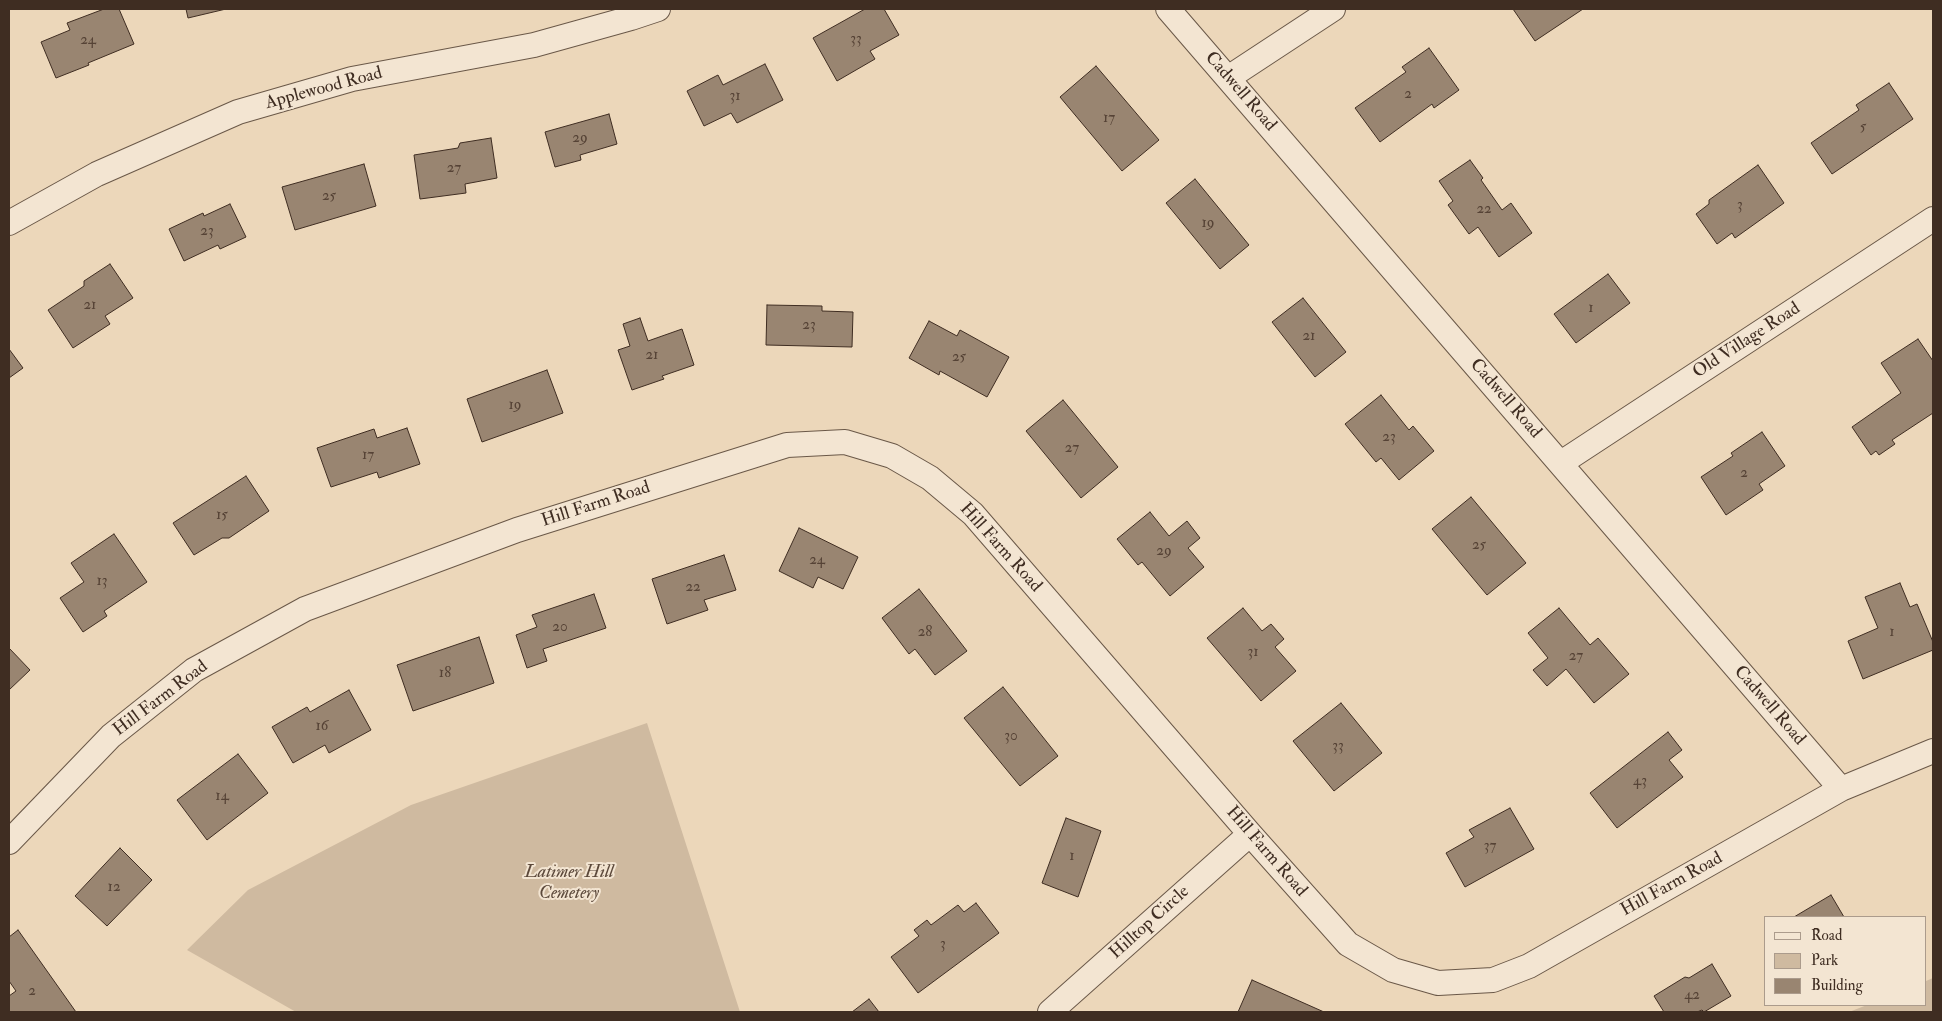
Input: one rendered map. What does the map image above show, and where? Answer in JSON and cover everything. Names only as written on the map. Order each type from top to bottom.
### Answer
[{"type":"street","name":"Applewood Road","points":[[9,223],[97,174],[238,112],[352,79],[534,45],[658,9]]},
{"type":"street","name":"Cadwell Road","points":[[1168,9],[1841,789]]},
{"type":"street","points":[[1228,78],[1333,9]]},
{"type":"street","name":"Old Village Road","points":[[1561,464],[1933,219]]},
{"type":"street","name":"Hill Farm Road","points":[[9,842],[111,736],[194,670],[306,609],[517,530],[787,445],[845,442],[892,456],[930,478],[973,514],[1250,834],[1348,944],[1393,970],[1438,983],[1493,980],[1528,966],[1841,789],[1933,751]]},
{"type":"street","name":"Hilltop Circle","points":[[1050,1012],[1250,834]]},
{"type":"green space","name":"Latimer Hill Cemetery","points":[[647,723],[740,1012],[296,1012],[187,950],[248,890],[411,805]]},
{"type":"green space","points":[[1933,978],[1933,1012],[1849,1012],[1864,1006],[1927,1006],[1927,981]]},
{"type":"building","points":[[104,9],[119,9],[134,44],[56,78],[41,42],[70,30],[67,23]]},
{"type":"building","points":[[186,9],[226,9],[188,18]]},
{"type":"building","points":[[865,9],[884,9],[899,35],[870,51],[875,59],[837,81],[813,38]]},
{"type":"building","points":[[1513,9],[1583,9],[1535,41]]},
{"type":"building","points":[[1429,48],[1459,90],[1434,108],[1432,104],[1380,142],[1355,108],[1406,72],[1402,67]]},
{"type":"building","points":[[765,64],[783,100],[737,123],[731,113],[704,126],[687,91],[718,75],[723,85]]},
{"type":"building","points":[[1096,66],[1159,140],[1122,171],[1060,97]]},
{"type":"building","points":[[1889,83],[1913,119],[1832,174],[1811,143],[1859,110],[1856,105]]},
{"type":"building","points":[[609,114],[617,144],[580,155],[581,160],[555,167],[545,132]]},
{"type":"building","points":[[491,138],[497,178],[465,184],[466,193],[420,199],[414,155],[458,148],[460,143]]},
{"type":"building","points":[[1470,160],[1483,178],[1481,180],[1502,210],[1511,203],[1532,233],[1499,257],[1478,227],[1469,234],[1448,205],[1453,201],[1439,181]]},
{"type":"building","points":[[364,164],[376,206],[295,230],[282,187]]},
{"type":"building","points":[[1758,165],[1784,203],[1735,238],[1732,233],[1717,244],[1696,214],[1709,204],[1709,200]]},
{"type":"building","points":[[1195,179],[1249,245],[1220,269],[1166,203]]},
{"type":"building","points":[[230,204],[246,237],[220,249],[218,245],[184,261],[169,229],[203,213],[204,216]]},
{"type":"building","points":[[110,264],[133,298],[105,316],[110,324],[73,348],[48,310],[84,286],[84,281]]},
{"type":"building","points":[[1608,274],[1630,303],[1576,343],[1554,314]]},
{"type":"building","points":[[1303,298],[1346,352],[1315,377],[1272,322]]},
{"type":"building","points":[[767,305],[822,306],[822,311],[853,312],[852,347],[766,345]]},
{"type":"building","points":[[640,318],[648,341],[682,329],[694,365],[662,376],[664,379],[632,390],[618,350],[630,346],[623,324]]},
{"type":"building","points":[[929,321],[957,336],[960,330],[1009,357],[987,397],[940,371],[939,375],[909,358]]},
{"type":"building","points":[[1918,339],[1933,361],[1933,413],[1892,440],[1895,444],[1879,455],[1876,451],[1871,455],[1852,427],[1901,393],[1881,363]]},
{"type":"building","points":[[9,349],[23,368],[9,378]]},
{"type":"building","points":[[547,370],[563,413],[482,442],[467,399]]},
{"type":"building","points":[[1381,395],[1409,430],[1413,426],[1434,451],[1399,480],[1381,458],[1376,462],[1345,424]]},
{"type":"building","points":[[1063,400],[1118,467],[1081,498],[1026,431]]},
{"type":"building","points":[[407,428],[420,464],[379,478],[377,472],[331,487],[317,448],[374,429],[377,438]]},
{"type":"building","points":[[1762,432],[1785,466],[1759,484],[1763,490],[1726,515],[1701,477],[1733,456],[1731,453]]},
{"type":"building","points":[[246,476],[269,511],[229,538],[222,538],[194,555],[173,523]]},
{"type":"building","points":[[1471,497],[1526,563],[1487,595],[1432,529]]},
{"type":"building","points":[[1150,512],[1169,536],[1187,521],[1200,538],[1188,548],[1204,567],[1170,596],[1142,562],[1138,565],[1117,539]]},
{"type":"building","points":[[799,528],[858,557],[843,589],[818,577],[813,588],[779,571]]},
{"type":"building","points":[[114,534],[147,582],[104,611],[107,616],[83,632],[60,598],[84,582],[71,563]]},
{"type":"building","points":[[724,555],[736,590],[704,600],[708,610],[667,624],[652,579]]},
{"type":"building","points":[[1900,583],[1910,607],[1917,604],[1933,642],[1933,650],[1863,679],[1848,641],[1878,628],[1865,597]]},
{"type":"building","points":[[919,589],[967,651],[935,675],[915,649],[909,654],[882,618]]},
{"type":"building","points":[[594,594],[606,628],[543,649],[547,661],[527,668],[516,635],[537,627],[532,615]]},
{"type":"building","points":[[1243,608],[1262,631],[1271,624],[1284,639],[1275,647],[1296,671],[1261,701],[1207,638]]},
{"type":"building","points":[[1559,608],[1590,645],[1598,638],[1629,674],[1594,703],[1566,669],[1547,686],[1533,670],[1548,658],[1528,633]]},
{"type":"building","points":[[479,637],[494,683],[413,711],[397,665]]},
{"type":"building","points":[[9,648],[30,670],[9,690]]},
{"type":"building","points":[[1003,687],[1058,756],[1020,786],[964,718]]},
{"type":"building","points":[[349,690],[371,730],[329,753],[325,745],[293,763],[272,727],[307,707],[310,712]]},
{"type":"building","points":[[1341,703],[1382,753],[1334,791],[1293,741]]},
{"type":"building","points":[[1668,732],[1682,750],[1669,760],[1683,777],[1617,828],[1590,793]]},
{"type":"building","points":[[238,754],[268,793],[207,840],[177,800]]},
{"type":"building","points":[[1510,808],[1534,849],[1465,887],[1446,853],[1474,837],[1469,830]]},
{"type":"building","points":[[1066,818],[1101,831],[1078,897],[1042,883]]},
{"type":"building","points":[[120,848],[152,880],[107,926],[75,896]]},
{"type":"building","points":[[1831,895],[1843,916],[1796,916]]},
{"type":"building","points":[[976,903],[999,933],[918,993],[891,957],[919,936],[914,930],[927,920],[931,925],[958,905],[964,912]]},
{"type":"building","points":[[18,930],[76,1012],[9,1012],[9,996],[16,991],[9,981],[9,937]]},
{"type":"building","points":[[1712,964],[1731,996],[1704,1012],[1702,1010],[1697,1012],[1664,1012],[1654,996],[1685,977],[1689,978]]},
{"type":"building","points":[[1252,980],[1324,1012],[1238,1012]]},
{"type":"building","points":[[869,999],[879,1012],[852,1012]]}]
